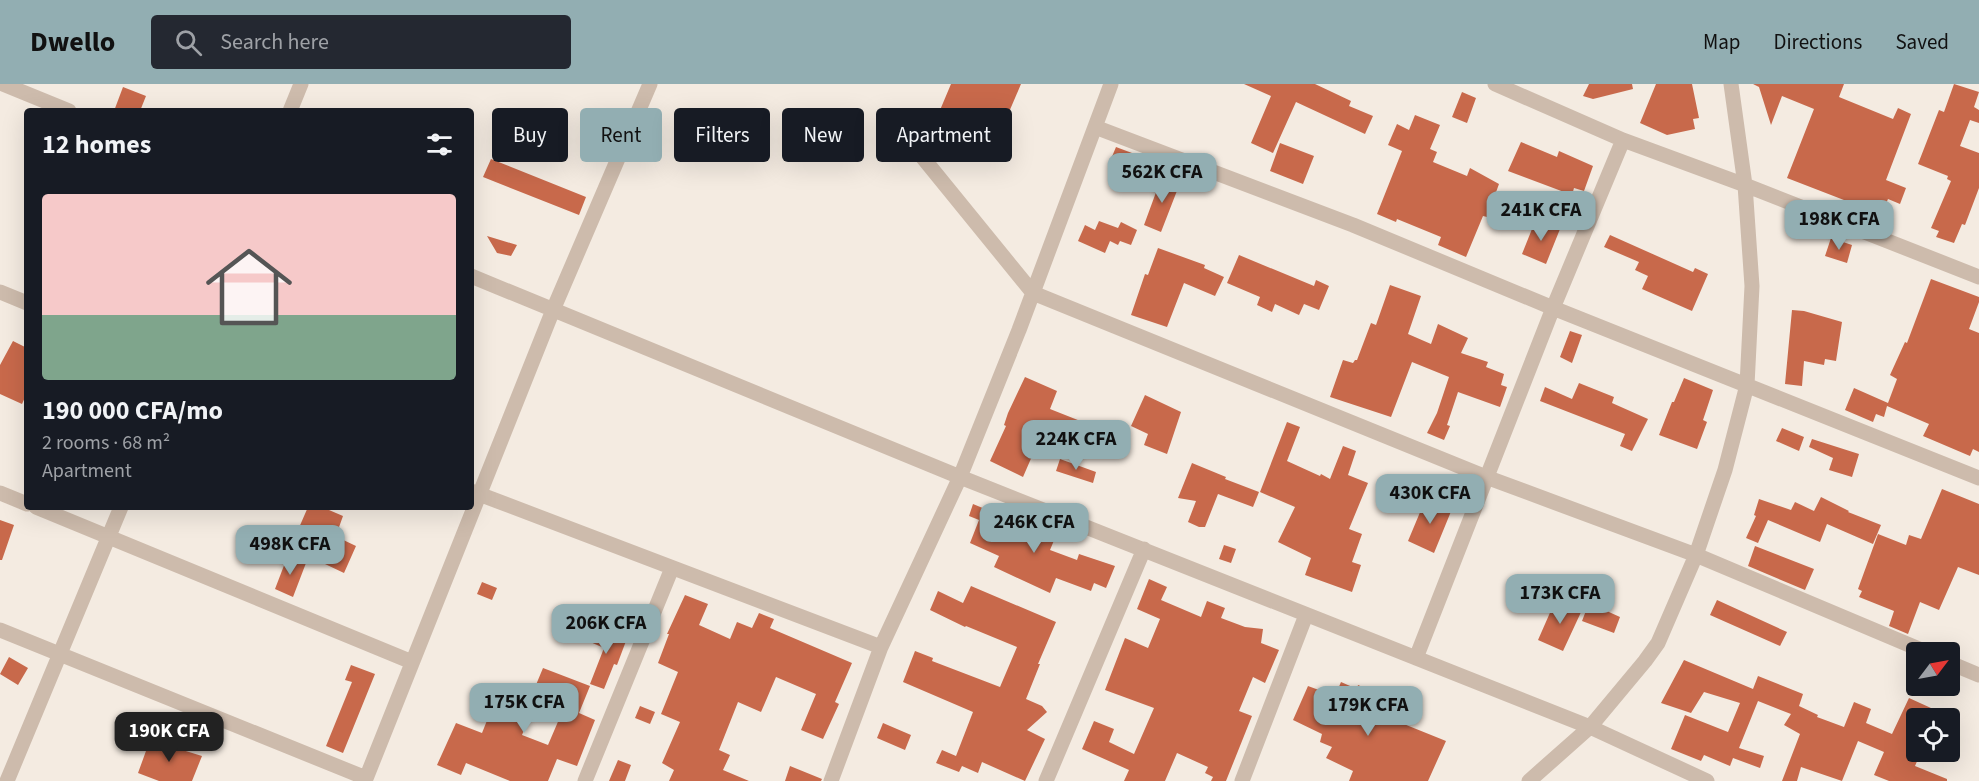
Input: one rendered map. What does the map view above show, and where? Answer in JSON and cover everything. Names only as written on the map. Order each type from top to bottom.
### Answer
[{"type":"street","points":[[3,84],[62,108]]},
{"type":"street","points":[[291,108],[301,84]]},
{"type":"street","points":[[650,84],[475,493],[881,647]]},
{"type":"street","points":[[831,781],[881,647],[960,477],[1033,293],[1111,84]]},
{"type":"street","points":[[1495,84],[1623,140],[1745,185],[1979,277]]},
{"type":"street","points":[[1529,781],[1590,727],[1658,643],[1696,555],[1725,470],[1747,385],[1752,286],[1745,185],[1731,84]]},
{"type":"street","points":[[1095,127],[1353,225],[1553,308],[1979,477]]},
{"type":"street","points":[[1416,658],[1553,308],[1623,140]]},
{"type":"street","points":[[926,162],[1033,293],[1486,477],[1696,555],[1906,644]]},
{"type":"street","points":[[474,277],[960,477],[1590,727],[1707,781]]},
{"type":"street","points":[[0,292],[24,302]]},
{"type":"street","points":[[0,493],[24,503]]},
{"type":"street","points":[[44,510],[412,662]]},
{"type":"street","points":[[7,781],[120,510]]},
{"type":"street","points":[[0,630],[365,780],[469,510]]},
{"type":"street","points":[[1046,781],[1144,549]]},
{"type":"street","points":[[585,781],[672,568]]},
{"type":"street","points":[[1242,781],[1306,615]]},
{"type":"street","points":[[1960,667],[1979,675]]},
{"type":"building","points":[[951,84],[1021,84],[1011,108],[941,108]]},
{"type":"building","points":[[1244,84],[1315,84],[1351,101],[1349,106],[1373,116],[1365,134],[1296,102],[1273,153],[1251,143],[1271,96]]},
{"type":"building","points":[[1589,84],[1632,84],[1633,89],[1593,99],[1583,96]]},
{"type":"building","points":[[1656,84],[1692,84],[1699,118],[1693,119],[1695,129],[1667,135],[1640,123]]},
{"type":"building","points":[[1753,84],[1844,84],[1839,97],[1893,119],[1898,108],[1911,114],[1886,180],[1906,188],[1900,204],[1888,199],[1879,220],[1860,212],[1862,207],[1787,178],[1814,109],[1782,96],[1771,125],[1759,87]]},
{"type":"building","points":[[1954,84],[1979,92],[1974,107],[1979,110],[1979,123],[1970,120],[1960,146],[1979,153],[1979,188],[1965,225],[1962,224],[1954,243],[1936,237],[1939,231],[1931,228],[1951,181],[1947,179],[1948,176],[1918,164],[1939,110],[1944,112]]},
{"type":"building","points":[[123,87],[146,96],[141,108],[115,108]]},
{"type":"building","points":[[1462,92],[1476,98],[1467,123],[1452,117]]},
{"type":"building","points":[[1415,115],[1440,125],[1430,149],[1437,152],[1433,162],[1467,176],[1470,168],[1499,184],[1487,217],[1483,216],[1466,257],[1438,245],[1441,237],[1397,219],[1396,222],[1377,214],[1402,151],[1388,145],[1397,124],[1409,130]]},
{"type":"building","points":[[1521,142],[1557,157],[1559,151],[1593,166],[1584,191],[1574,188],[1572,195],[1508,171]]},
{"type":"building","points":[[1280,143],[1314,156],[1303,184],[1270,171]]},
{"type":"building","points":[[1116,147],[1132,153],[1128,165],[1111,159]]},
{"type":"building","points":[[491,159],[492,162],[498,162],[586,197],[579,215],[483,177]]},
{"type":"building","points":[[1162,176],[1180,183],[1161,232],[1144,225]]},
{"type":"building","points":[[1536,219],[1560,229],[1546,264],[1522,254]]},
{"type":"building","points":[[1099,221],[1118,228],[1121,222],[1137,230],[1131,245],[1120,241],[1118,245],[1110,241],[1105,253],[1078,241],[1085,225],[1095,230]]},
{"type":"building","points":[[1610,235],[1693,272],[1695,268],[1708,274],[1692,311],[1642,289],[1648,276],[1635,270],[1639,262],[1604,247]]},
{"type":"building","points":[[487,236],[517,245],[511,256],[497,253]]},
{"type":"building","points":[[1831,238],[1852,245],[1847,263],[1825,256]]},
{"type":"building","points":[[1158,248],[1205,265],[1204,268],[1224,277],[1215,296],[1184,283],[1167,327],[1131,315],[1145,274],[1148,275]]},
{"type":"building","points":[[1239,255],[1314,286],[1316,280],[1329,286],[1319,310],[1304,304],[1299,315],[1275,304],[1272,312],[1257,305],[1260,297],[1227,283]]},
{"type":"building","points":[[1931,279],[1979,297],[1969,329],[1979,333],[1979,452],[1973,449],[1970,456],[1923,436],[1929,424],[1887,406],[1884,417],[1876,414],[1873,422],[1845,410],[1854,388],[1888,403],[1897,379],[1890,375],[1905,342],[1907,343]]},
{"type":"building","points":[[1390,285],[1421,296],[1408,334],[1431,344],[1438,324],[1468,338],[1461,353],[1488,362],[1486,367],[1504,374],[1501,385],[1507,387],[1500,407],[1458,392],[1447,425],[1450,426],[1444,440],[1427,433],[1437,413],[1449,377],[1412,362],[1391,417],[1330,397],[1343,360],[1353,363],[1357,360],[1371,323],[1376,325]]},
{"type":"building","points":[[1792,310],[1804,311],[1842,322],[1836,361],[1825,359],[1824,365],[1804,361],[1802,386],[1785,384]]},
{"type":"building","points":[[1570,331],[1582,335],[1572,363],[1560,357]]},
{"type":"building","points":[[13,341],[24,346],[24,400],[22,404],[0,394],[0,365]]},
{"type":"building","points":[[1025,377],[1057,391],[1050,409],[1098,428],[1092,443],[1046,424],[1023,477],[990,461],[1006,426],[1004,425],[1008,413]]},
{"type":"building","points":[[1684,378],[1713,390],[1703,420],[1707,422],[1697,449],[1659,435]]},
{"type":"building","points":[[1579,383],[1614,397],[1612,403],[1648,419],[1632,451],[1620,446],[1625,434],[1540,401],[1545,387],[1572,399]]},
{"type":"building","points":[[1145,395],[1181,412],[1167,454],[1144,445],[1148,434],[1131,426]]},
{"type":"building","points":[[1287,422],[1300,427],[1287,461],[1320,476],[1321,474],[1330,479],[1343,446],[1356,451],[1348,475],[1368,483],[1349,529],[1362,534],[1352,562],[1361,565],[1352,592],[1305,575],[1311,558],[1278,542],[1295,507],[1260,492]]},
{"type":"building","points":[[1782,428],[1804,437],[1799,451],[1776,441]]},
{"type":"building","points":[[1812,439],[1859,454],[1852,477],[1829,470],[1833,458],[1809,447]]},
{"type":"building","points":[[1060,459],[1096,472],[1093,483],[1056,471]]},
{"type":"building","points":[[1192,463],[1259,492],[1253,507],[1218,494],[1205,527],[1188,522],[1196,501],[1178,498]]},
{"type":"building","points":[[1942,489],[1979,504],[1979,575],[1958,567],[1939,610],[1920,602],[1908,634],[1889,626],[1894,611],[1859,597],[1862,591],[1858,589],[1878,534],[1906,545],[1909,535],[1921,539]]},
{"type":"building","points":[[1821,497],[1848,512],[1881,525],[1873,544],[1827,524],[1820,542],[1768,520],[1758,543],[1746,538],[1756,516],[1754,515],[1759,499],[1791,510],[1795,502],[1814,511]]},
{"type":"building","points":[[1426,498],[1452,509],[1434,553],[1408,541]]},
{"type":"building","points":[[973,504],[1055,538],[1050,550],[1077,560],[1079,554],[1115,566],[1106,588],[1094,583],[1091,591],[1056,578],[1050,593],[994,567],[999,556],[970,543],[979,520],[969,516]]},
{"type":"building","points":[[307,510],[329,510],[343,516],[333,544],[298,530]]},
{"type":"building","points":[[0,520],[14,525],[2,560],[0,560]]},
{"type":"building","points":[[337,537],[356,546],[344,573],[325,564]]},
{"type":"building","points":[[1224,545],[1236,549],[1231,563],[1219,559]]},
{"type":"building","points":[[1755,546],[1814,569],[1805,590],[1748,566]]},
{"type":"building","points":[[288,555],[306,563],[293,597],[275,589]]},
{"type":"building","points":[[1149,579],[1167,587],[1161,600],[1201,617],[1207,601],[1225,608],[1221,618],[1245,627],[1263,629],[1261,643],[1279,650],[1265,683],[1253,677],[1239,711],[1252,716],[1226,781],[1211,781],[1213,777],[1205,773],[1208,767],[1177,753],[1165,781],[1124,781],[1129,770],[1082,749],[1094,721],[1114,729],[1109,742],[1134,754],[1154,708],[1105,690],[1125,638],[1148,648],[1160,619],[1137,609]]},
{"type":"building","points":[[482,582],[497,588],[492,600],[477,594]]},
{"type":"building","points":[[971,586],[1056,622],[1026,699],[1042,706],[1047,712],[1027,730],[1045,739],[1025,781],[982,762],[978,773],[962,766],[959,772],[936,763],[942,750],[956,756],[973,712],[903,682],[915,651],[933,658],[932,661],[1000,687],[1017,647],[965,627],[930,610],[938,591],[963,603]]},
{"type":"building","points":[[685,595],[708,604],[699,625],[730,639],[737,622],[752,628],[759,613],[774,619],[770,628],[852,663],[835,702],[839,704],[823,739],[801,730],[816,694],[776,677],[761,712],[738,702],[719,750],[730,755],[723,770],[749,781],[669,781],[674,770],[662,763],[680,722],[661,714],[678,672],[658,663],[669,634],[667,634]]},
{"type":"building","points":[[1556,599],[1582,610],[1563,651],[1538,640]]},
{"type":"building","points":[[1717,600],[1787,632],[1780,646],[1710,615]]},
{"type":"building","points":[[1589,603],[1620,617],[1614,633],[1582,621]]},
{"type":"building","points":[[595,625],[626,641],[617,665],[614,664],[604,689],[590,684],[604,648],[588,641]]},
{"type":"building","points":[[9,657],[28,668],[18,685],[0,674]]},
{"type":"building","points":[[1684,660],[1753,689],[1758,676],[1803,694],[1799,706],[1818,715],[1817,717],[1844,727],[1854,702],[1871,709],[1866,723],[1892,734],[1909,698],[1931,708],[1906,708],[1906,762],[1917,762],[1915,766],[1947,779],[1947,781],[1889,781],[1874,775],[1884,752],[1858,741],[1842,781],[1801,767],[1797,781],[1782,781],[1800,734],[1784,725],[1791,714],[1758,701],[1739,748],[1764,756],[1760,768],[1733,758],[1730,766],[1704,755],[1701,761],[1671,749],[1685,715],[1728,732],[1740,703],[1704,692],[1691,713],[1661,703]]},
{"type":"building","points":[[351,665],[375,674],[343,753],[326,746],[352,682],[345,680]]},
{"type":"building","points":[[543,668],[590,686],[579,713],[595,720],[577,766],[557,759],[548,781],[510,781],[466,763],[461,775],[437,765],[456,723],[482,733],[498,693],[533,708],[522,735],[548,745],[560,717],[528,704]]},
{"type":"building","points":[[1341,682],[1357,689],[1358,685],[1381,695],[1374,712],[1446,741],[1428,781],[1349,781],[1353,771],[1326,758],[1332,747],[1320,742],[1322,734],[1293,720],[1308,686],[1335,696]]},
{"type":"building","points":[[640,706],[655,712],[650,724],[635,718]]},
{"type":"building","points":[[883,723],[911,735],[905,750],[877,738]]},
{"type":"building","points":[[150,740],[202,756],[192,781],[159,781],[138,773]]},
{"type":"building","points":[[618,760],[631,765],[625,781],[609,781]]},
{"type":"building","points":[[790,766],[822,779],[821,781],[785,781]]}]
